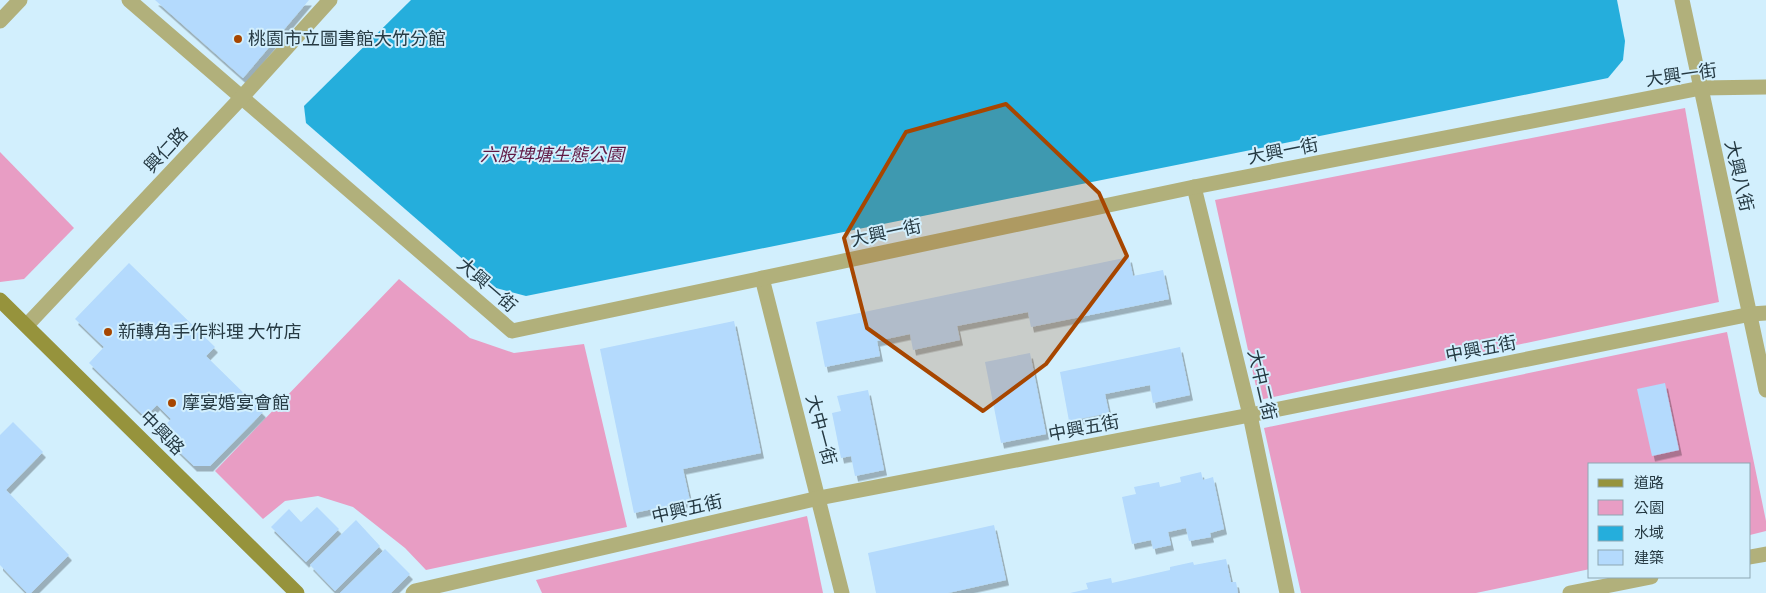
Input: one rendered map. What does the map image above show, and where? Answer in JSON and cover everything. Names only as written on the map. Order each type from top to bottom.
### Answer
[{"type":"street","points":[[0,20],[20,0]]},
{"type":"street","name":"大興一街","points":[[129,0],[512,332],[1194,187],[1701,88],[1766,87]]},
{"type":"street","name":"興仁路","points":[[27,325],[242,97],[330,0]]},
{"type":"street","name":"大興八街","points":[[1682,0],[1701,88],[1758,313],[1766,390]]},
{"type":"street","name":"大中二街","points":[[1194,187],[1250,415],[1287,593]]},
{"type":"street","name":"大中一街","points":[[762,278],[842,593]]},
{"type":"street","name":"中興路","points":[[0,300],[297,593]]},
{"type":"street","name":"中興五街","points":[[413,593],[414,591],[819,498],[1250,415],[1758,313]]},
{"type":"street","points":[[1751,557],[1766,554]]},
{"type":"street","points":[[1570,593],[1646,578]]},
{"type":"highlighted area","points":[[1006,104],[1099,193],[1127,256],[1046,364],[983,411],[867,328],[844,238],[906,132]]},
{"type":"green space","points":[[1685,108],[1719,302],[1259,400],[1215,200]]},
{"type":"green space","points":[[0,152],[74,228],[24,279],[0,282]]},
{"type":"green space","points":[[399,279],[470,338],[514,353],[584,344],[627,527],[426,570],[405,548],[353,507],[318,496],[285,501],[263,519],[215,471]]},
{"type":"green space","points":[[1727,332],[1766,521],[1766,531],[1751,535],[1751,463],[1588,463],[1588,569],[1476,593],[1301,593],[1264,428]]},
{"type":"green space","points":[[807,516],[823,593],[542,593],[536,580]]},
{"type":"water","name":"六股埤塘生態公園","points":[[411,0],[1617,0],[1625,41],[1623,60],[1608,78],[526,296],[496,288],[306,123],[304,106]]},
{"type":"building","name":"桃園市立圖書館大竹分館","points":[[155,0],[309,0],[243,78]]},
{"type":"building","points":[[1129,257],[1133,276],[1163,270],[1169,299],[1031,327],[1028,312],[957,326],[960,340],[913,350],[910,334],[877,341],[880,356],[825,367],[816,322]]},
{"type":"building","points":[[129,263],[215,347],[206,356],[263,412],[210,466],[194,466],[159,432],[171,419],[157,405],[145,417],[89,363],[104,347],[75,319]]},
{"type":"building","points":[[734,321],[761,453],[683,469],[690,501],[634,513],[600,349]]},
{"type":"building","points":[[1180,347],[1190,395],[1153,403],[1150,385],[1105,394],[1109,413],[1069,421],[1060,372]]},
{"type":"building","points":[[1030,353],[1046,434],[1001,443],[985,362]]},
{"type":"building","points":[[1665,383],[1679,450],[1652,456],[1637,389]]},
{"type":"building","points":[[868,390],[884,470],[855,476],[851,456],[841,458],[832,413],[841,411],[837,396]]},
{"type":"building","points":[[13,422],[43,452],[6,490],[69,555],[31,593],[27,593],[0,565],[0,435]]},
{"type":"building","points":[[1201,472],[1203,480],[1213,477],[1224,529],[1210,533],[1211,537],[1189,541],[1186,528],[1168,532],[1171,545],[1153,549],[1151,540],[1132,544],[1122,497],[1136,494],[1134,487],[1159,482],[1160,487],[1181,482],[1180,477]]},
{"type":"building","points":[[317,507],[339,529],[306,562],[271,527],[289,509],[301,522]]},
{"type":"building","points":[[356,520],[380,546],[335,591],[310,565]]},
{"type":"building","points":[[994,525],[1006,580],[948,593],[876,593],[868,553]]},
{"type":"building","points":[[385,549],[410,574],[391,593],[340,593]]},
{"type":"building","points":[[1226,559],[1231,582],[1236,582],[1238,593],[1070,593],[1088,589],[1086,583],[1111,578],[1112,583],[1170,570],[1170,567],[1193,562],[1194,565]]},
{"type":"place","name":"桃園市立圖書館大竹分館","points":[[238,39]]},
{"type":"place","name":"新轉角手作料理 大竹店","points":[[108,332]]},
{"type":"place","name":"摩宴婚宴會館","points":[[172,403]]}]
